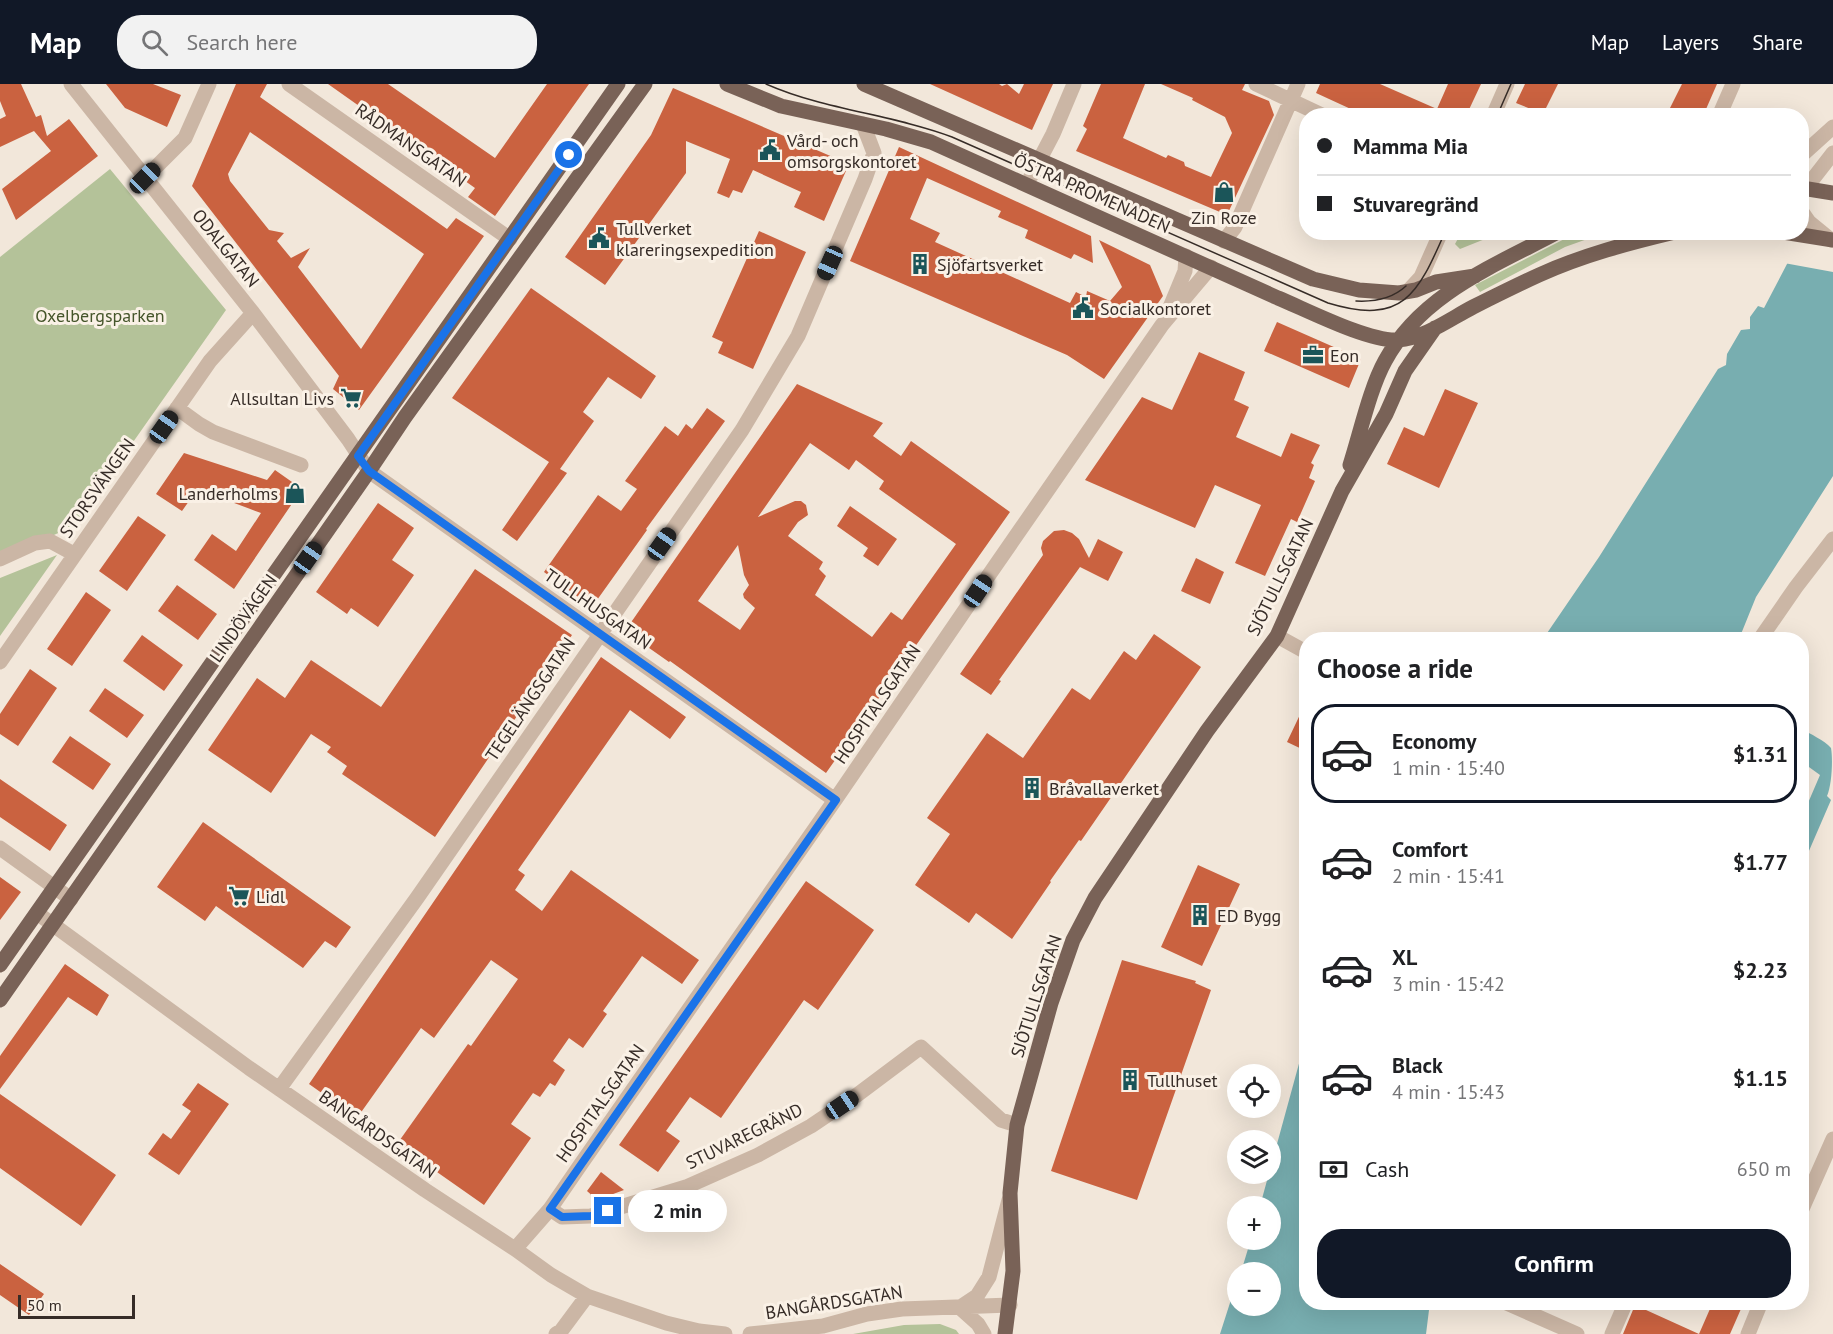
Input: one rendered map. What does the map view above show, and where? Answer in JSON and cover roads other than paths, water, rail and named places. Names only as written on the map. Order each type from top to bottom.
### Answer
[{"type":"main road","name":"LINDÖVÄGEN","points":[[0,965],[618,84]]},
{"type":"main road","name":"LINDÖVÄGEN","points":[[0,1000],[405,417],[645,84]]},
{"type":"main road","name":"ÖSTRA PROMENADEN","points":[[727,84],[781,106],[915,136],[1328,319],[1385,339],[1412,338],[1435,328]]},
{"type":"main road","name":"ÖSTRA PROMENADEN","points":[[864,84],[1286,268],[1333,285],[1376,292],[1408,291],[1436,282],[1475,276]]},
{"type":"main road","points":[[1809,191],[1831,193]]},
{"type":"main road","points":[[1809,226],[1832,240]]},
{"type":"main road","name":"SJÖTULLSGATAN","points":[[1342,491],[1379,374],[1398,340],[1426,309],[1475,276],[1543,240]]},
{"type":"main road","name":"SJÖTULLSGATAN","points":[[1005,1334],[1013,1270],[1010,1193],[1017,1125],[1064,963],[1082,921],[1095,898],[1207,731],[1277,636],[1342,491],[1386,414],[1406,368],[1435,328],[1492,297],[1542,274],[1641,240]]},
{"type":"street","name":"ODALGATAN","points":[[71,84],[253,313],[348,439]]},
{"type":"street","points":[[145,178],[185,138],[209,84]]},
{"type":"street","name":"RÅDMANSGATAN","points":[[289,84],[510,239]]},
{"type":"street","points":[[1031,176],[1041,160],[1074,84]]},
{"type":"street","points":[[1256,84],[1308,108]]},
{"type":"street","points":[[1224,241],[1235,227],[1298,84]]},
{"type":"street","points":[[1498,108],[1508,84]]},
{"type":"street","points":[[1722,108],[1733,84]]},
{"type":"street","name":"TEGELÄNGSGATAN","points":[[279,1089],[417,898],[598,634],[742,430],[798,336],[866,179],[874,153],[863,124]]},
{"type":"street","points":[[1809,150],[1833,127]]},
{"type":"street","points":[[1809,183],[1833,153]]},
{"type":"street","points":[[993,170],[1031,176]]},
{"type":"street","points":[[1031,176],[1040,192]]},
{"type":"street","points":[[1408,291],[1421,277],[1437,240]]},
{"type":"street","name":"HOSPITALSGATAN","points":[[1162,325],[1185,271],[1186,256]]},
{"type":"street","name":"HOSPITALSGATAN","points":[[515,1249],[550,1209],[836,800],[984,581],[1162,325],[1211,267]]},
{"type":"street","name":"STORSVÄNGEN","points":[[0,662],[217,352],[253,313]]},
{"type":"street","points":[[177,408],[213,432],[301,465]]},
{"type":"street","name":"TULLHUSGATAN","points":[[348,439],[369,471],[836,800]]},
{"type":"street","points":[[1765,632],[1833,539]]},
{"type":"street","points":[[0,560],[35,543],[50,541],[74,554]]},
{"type":"street","points":[[1277,636],[1299,648]]},
{"type":"street","points":[[0,848],[71,899]]},
{"type":"street","name":"BANGÅRDSGATAN","points":[[37,913],[279,1089],[551,1275],[587,1296],[666,1323],[699,1331],[725,1334]]},
{"type":"street","name":"STUVAREGRÄND","points":[[550,1209],[562,1217],[591,1216],[686,1187],[758,1155],[811,1126],[921,1047],[1001,1120],[1017,1125]]},
{"type":"street","points":[[1809,1189],[1833,1139]]},
{"type":"street","points":[[984,1334],[978,1324],[959,1307],[977,1296],[985,1286],[1010,1193]]},
{"type":"street","points":[[556,1334],[561,1331],[587,1296]]},
{"type":"street","name":"BANGÅRDSGATAN","points":[[750,1334],[823,1326],[867,1314],[902,1309],[1010,1305]]},
{"type":"street","points":[[1522,1310],[1577,1334]]},
{"type":"street","points":[[1612,1334],[1622,1310]]},
{"type":"street","points":[[1748,1334],[1758,1310]]},
{"type":"water","points":[[1833,192],[1833,476],[1756,597],[1742,632],[1548,632],[1599,557],[1718,369],[1726,365],[1727,354],[1741,330],[1750,329],[1750,317],[1758,306],[1764,308],[1802,240],[1809,240],[1809,230]]},
{"type":"water","points":[[1809,733],[1831,748],[1832,765],[1827,796],[1831,800],[1809,851],[1809,801],[1820,775],[1809,767]]},
{"type":"water","points":[[1299,1064],[1299,1310],[1429,1310],[1426,1334],[1220,1334],[1227,1312],[1227,1316],[1281,1316],[1281,1262],[1244,1262],[1248,1250],[1281,1250],[1281,1196],[1263,1196],[1266,1184],[1281,1184],[1281,1130]]},
{"type":"tram line","points":[[766,84],[811,100],[929,129],[952,137],[1328,303],[1353,309],[1374,310],[1391,307],[1404,299],[1416,288],[1441,240]]},
{"type":"tram line","points":[[1500,108],[1511,84]]},
{"type":"tram line","points":[[1356,301],[1383,299],[1406,286]]},
{"type":"place","name":"Vård- och omsorgskontoret","points":[[770,150]]},
{"type":"place","name":"Zin Roze","points":[[1224,192]]},
{"type":"place","name":"Tullverket klareringsexpedition","points":[[599,238]]},
{"type":"place","name":"Sjöfartsverket","points":[[920,264]]},
{"type":"place","name":"Socialkontoret","points":[[1083,308]]},
{"type":"place","name":"Eon","points":[[1313,355]]},
{"type":"place","name":"Allsultan Livs","points":[[351,398]]},
{"type":"place","name":"Landerholms","points":[[295,493]]},
{"type":"place","name":"Bråvallaverket","points":[[1032,788]]},
{"type":"place","name":"Lidl","points":[[239,896]]},
{"type":"place","name":"ED Bygg","points":[[1200,915]]},
{"type":"place","name":"Tullhuset","points":[[1130,1080]]},
{"type":"park label","name":"Oxelbergsparken","points":[[100,315]]}]
